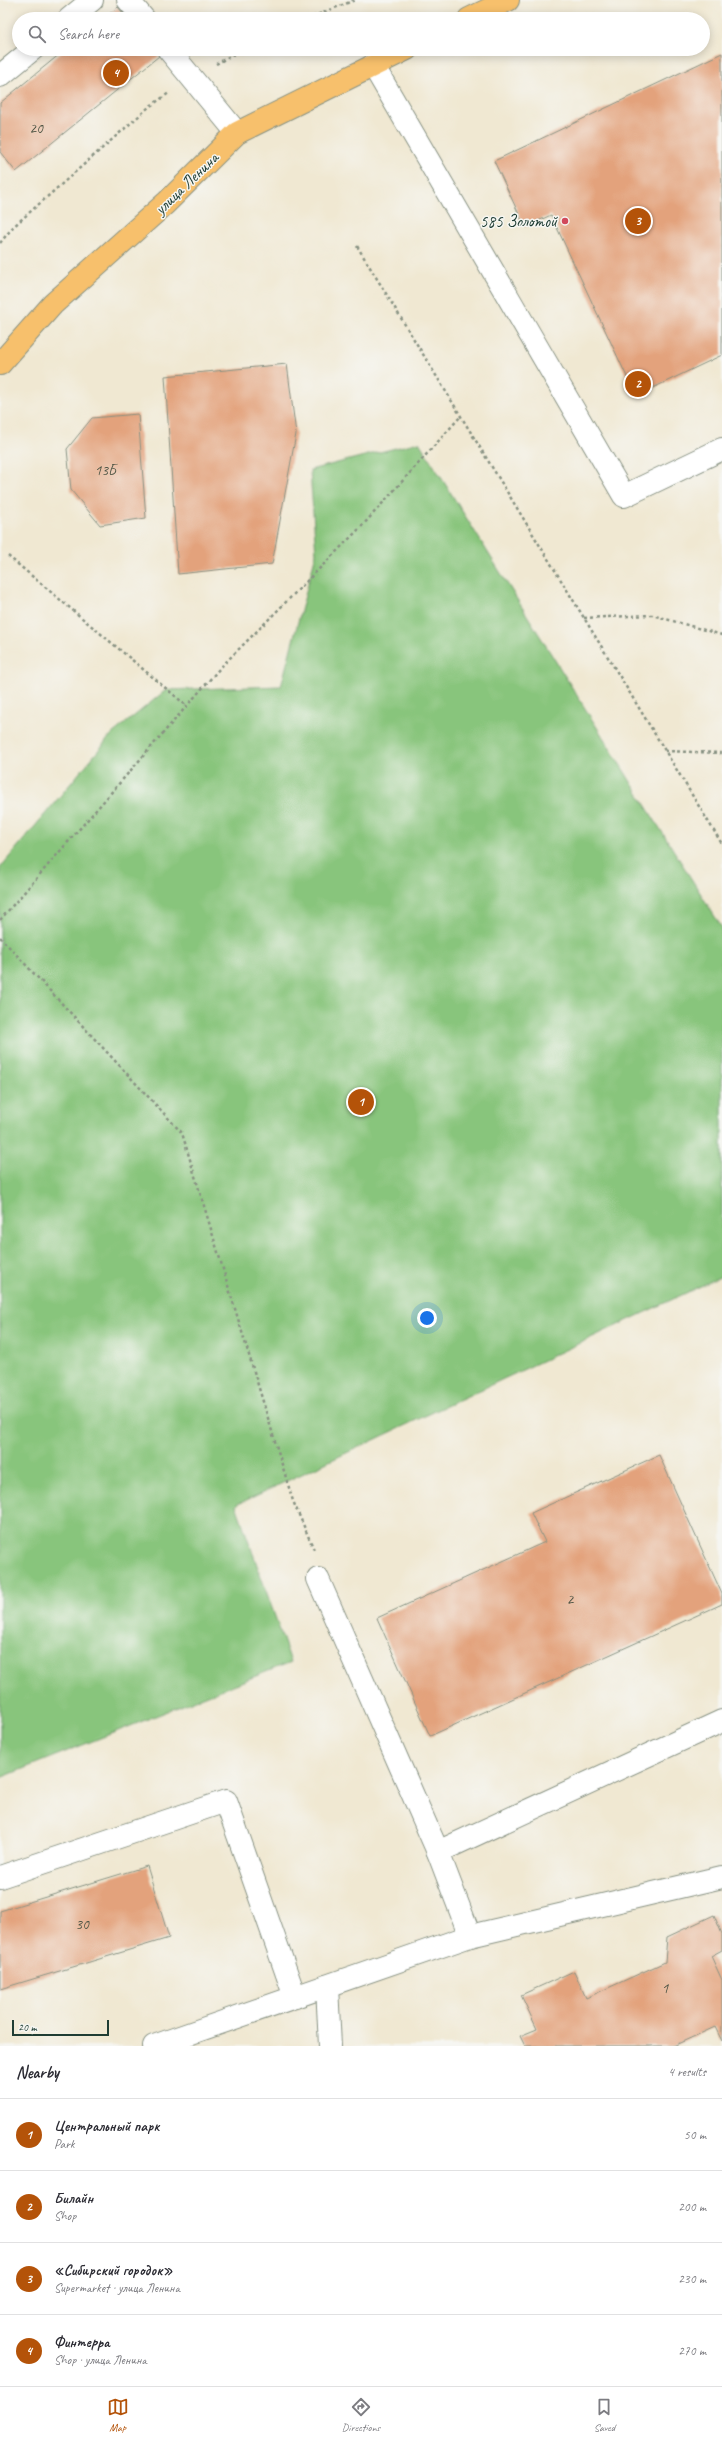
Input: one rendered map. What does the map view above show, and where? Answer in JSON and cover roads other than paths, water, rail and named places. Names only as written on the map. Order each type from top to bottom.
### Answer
[{"type":"main road","points":[[483,12],[508,0]]},
{"type":"main road","name":"улица Ленина","points":[[0,364],[53,304],[166,203],[237,134],[392,56]]},
{"type":"street","points":[[77,12],[92,0]]},
{"type":"street","points":[[128,0],[138,12]]},
{"type":"street","points":[[0,76],[24,56]]},
{"type":"street","points":[[174,56],[237,134]]},
{"type":"street","points":[[373,65],[624,496],[722,449]]},
{"type":"street","points":[[318,1579],[438,1852],[470,1936]]},
{"type":"street","points":[[438,1852],[722,1721]]},
{"type":"street","points":[[0,1877],[226,1801],[295,1997]]},
{"type":"street","points":[[154,2046],[470,1936],[722,1877]]},
{"type":"street","points":[[327,1986],[330,2046]]},
{"type":"place","name":"Финтерра","points":[[116,73]]},
{"type":"place","name":"585 Золотой","points":[[565,221]]},
{"type":"place","name":"«Сибирский городок»","points":[[638,221]]},
{"type":"place","name":"Билайн","points":[[638,384]]},
{"type":"place","name":"Центральный парк","points":[[361,1102]]}]
